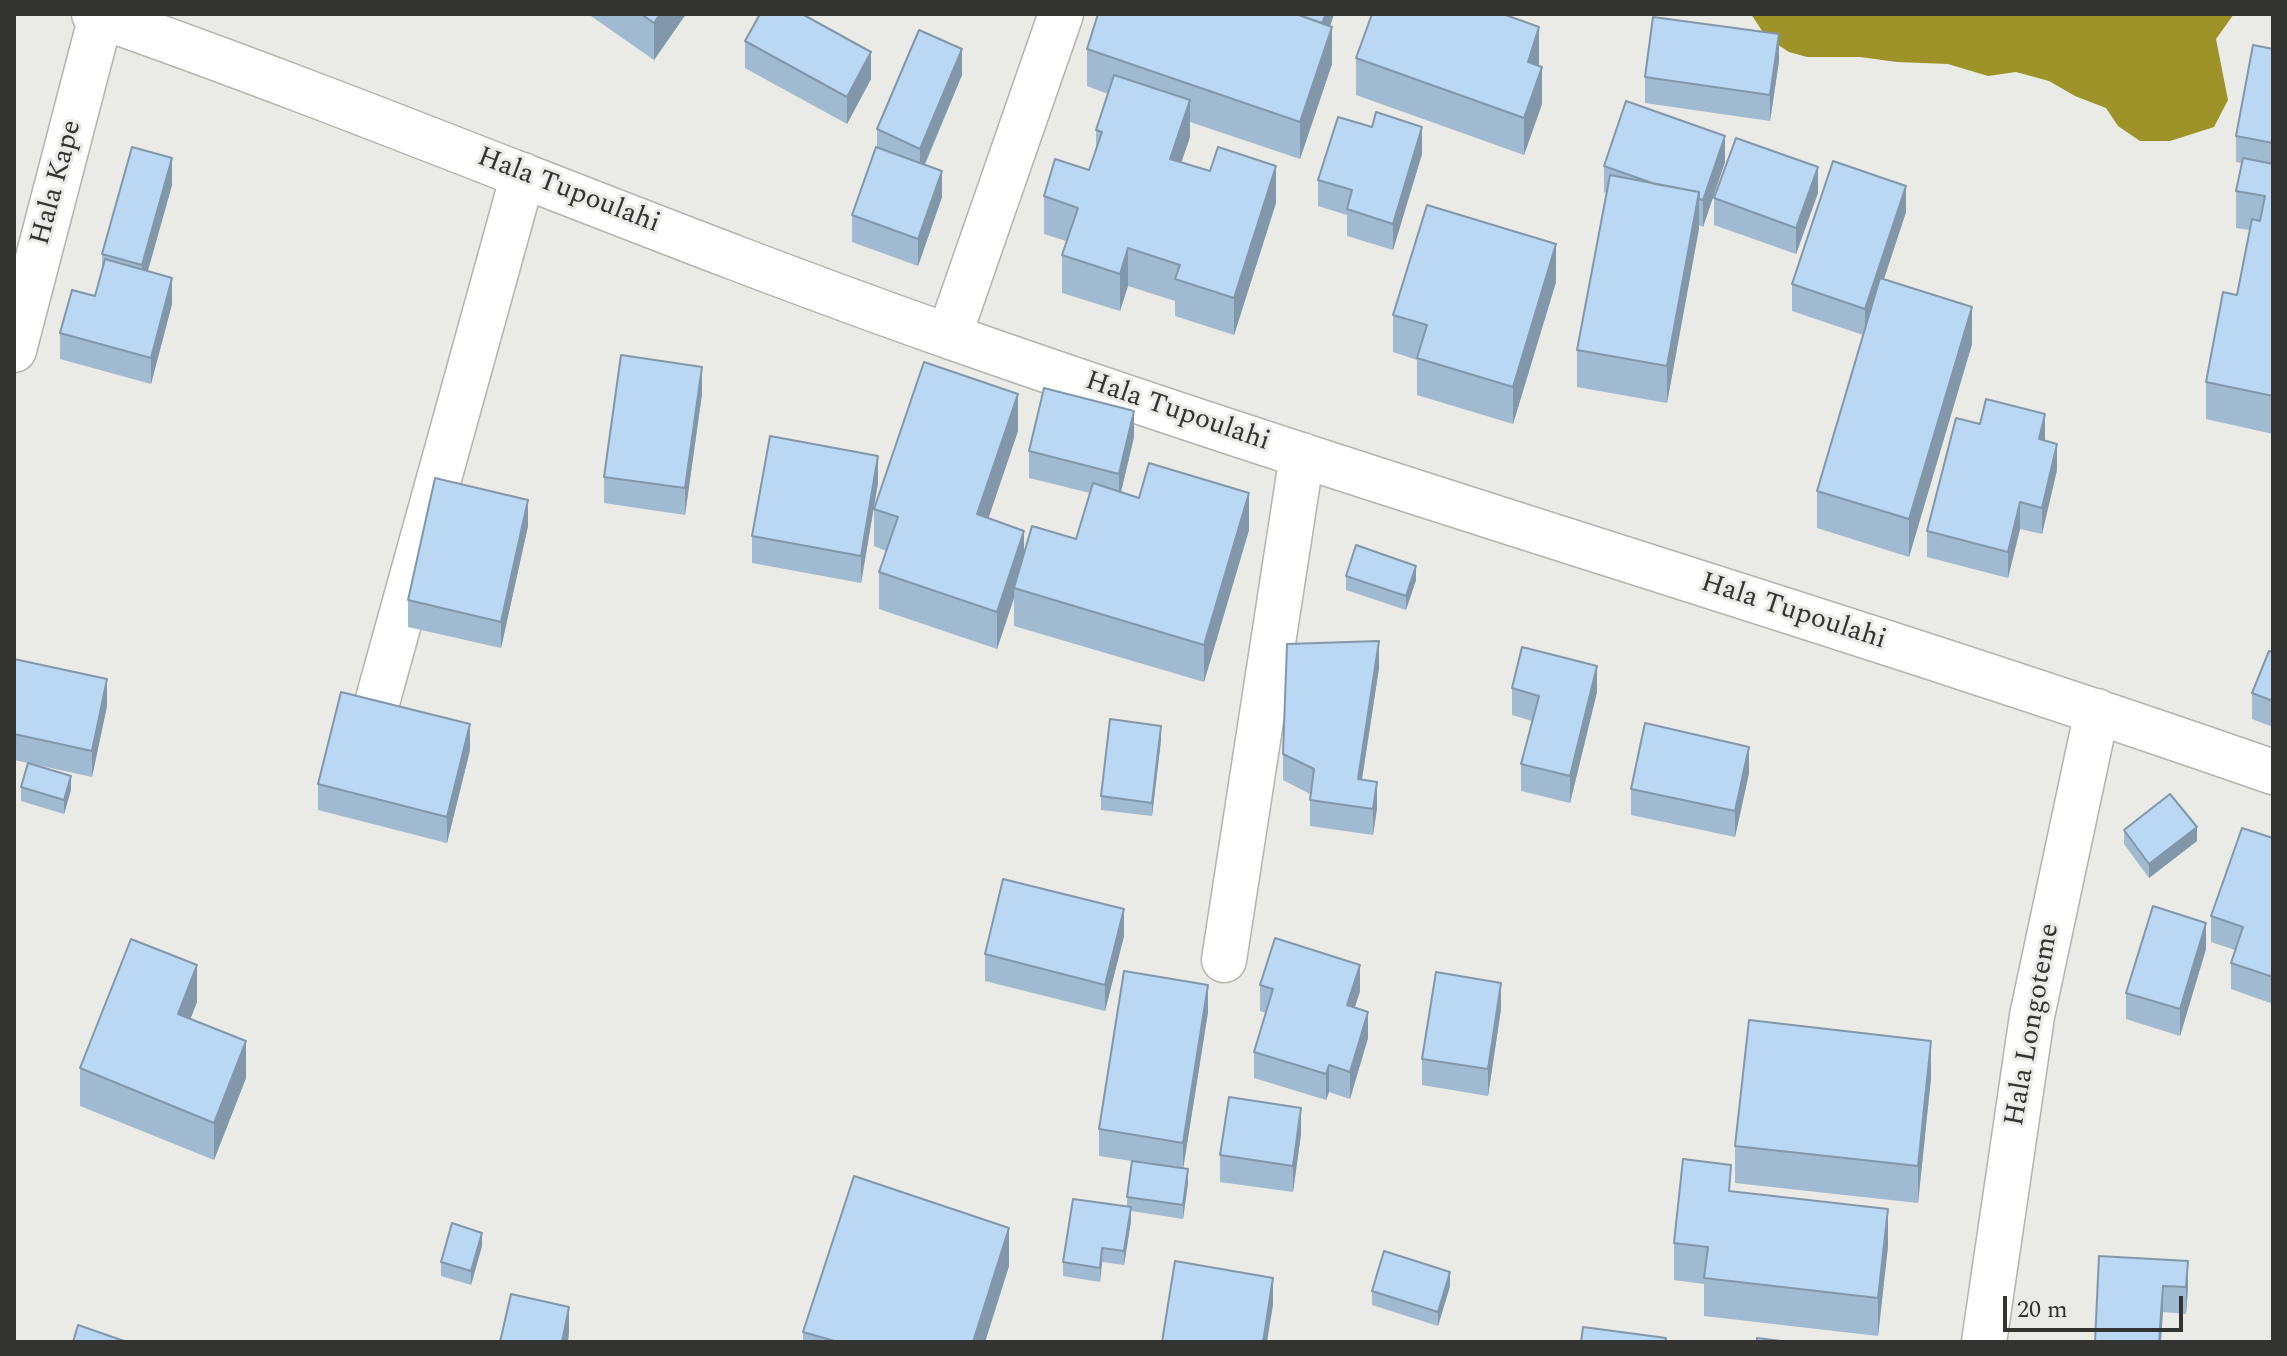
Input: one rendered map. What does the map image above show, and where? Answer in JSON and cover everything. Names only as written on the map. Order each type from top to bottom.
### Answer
[{"type":"street","points":[[949,336],[1061,14]]},
{"type":"street","name":"Hala Tupoulahi","points":[[98,15],[949,336],[1302,455],[2097,711],[2273,772]]},
{"type":"street","name":"Hala Kape","points":[[14,350],[98,15]]},
{"type":"street","points":[[375,710],[523,175]]},
{"type":"street","points":[[1224,960],[1302,455]]},
{"type":"street","name":"Hala Longoteme","points":[[1984,1342],[2032,1016],[2097,711]]},
{"type":"shaded area","points":[[1751,14],[2234,14],[2216,39],[2228,100],[2214,127],[2170,141],[2140,141],[2118,126],[2106,108],[2075,96],[2049,81],[2016,72],[1988,76],[1948,64],[1860,57],[1807,57],[1789,52],[1766,37]]},
{"type":"building","points":[[641,14],[660,14],[654,23]]},
{"type":"building","points":[[760,14],[802,14],[871,52],[847,97],[745,41]]},
{"type":"building","points":[[1098,14],[1296,14],[1332,27],[1300,122],[1087,49]]},
{"type":"building","points":[[1296,14],[1326,14],[1322,23]]},
{"type":"building","points":[[1372,14],[1503,14],[1539,27],[1528,62],[1542,67],[1524,118],[1356,58]]},
{"type":"building","points":[[1653,17],[1779,34],[1770,95],[1645,77]]},
{"type":"building","points":[[919,30],[962,49],[920,149],[877,129]]},
{"type":"building","points":[[2253,45],[2273,49],[2273,143],[2236,136]]},
{"type":"building","points":[[1114,75],[1190,100],[1170,159],[1210,171],[1218,147],[1276,166],[1234,298],[1175,279],[1180,265],[1128,248],[1120,274],[1062,255],[1078,208],[1044,196],[1055,159],[1089,170],[1102,132],[1096,130]]},
{"type":"building","points":[[1626,101],[1725,136],[1703,200],[1699,199],[1699,192],[1655,184],[1604,166]]},
{"type":"building","points":[[1376,112],[1422,127],[1393,224],[1347,209],[1352,190],[1318,180],[1338,117],[1372,127]]},
{"type":"building","points":[[1736,138],[1818,167],[1796,228],[1714,198]]},
{"type":"building","points":[[132,147],[172,158],[142,265],[102,254]]},
{"type":"building","points":[[876,147],[942,171],[918,239],[852,215]]},
{"type":"building","points":[[2243,158],[2273,164],[2273,396],[2206,382],[2223,292],[2237,295],[2252,219],[2260,221],[2265,196],[2236,191]]},
{"type":"building","points":[[1833,161],[1906,186],[1865,309],[1792,284]]},
{"type":"building","points":[[1610,175],[1699,192],[1667,366],[1577,350]]},
{"type":"building","points":[[1427,205],[1556,244],[1513,387],[1417,358],[1427,325],[1393,315]]},
{"type":"building","points":[[105,259],[172,278],[151,358],[60,333],[72,290],[95,296]]},
{"type":"building","points":[[1880,278],[1972,307],[1909,519],[1817,491]]},
{"type":"building","points":[[621,355],[702,367],[685,488],[604,477]]},
{"type":"building","points":[[924,362],[1018,394],[977,514],[1024,531],[997,612],[879,572],[898,517],[874,509]]},
{"type":"building","points":[[1044,388],[1134,411],[1119,474],[1029,451]]},
{"type":"building","points":[[1986,399],[2045,414],[2039,439],[2057,444],[2042,508],[2020,502],[2008,552],[1927,531],[1956,418],[1980,424]]},
{"type":"building","points":[[770,436],[878,456],[861,556],[752,536]]},
{"type":"building","points":[[1149,463],[1249,493],[1204,645],[1014,588],[1032,526],[1076,539],[1093,483],[1139,498]]},
{"type":"building","points":[[435,478],[528,500],[501,622],[408,600]]},
{"type":"building","points":[[1356,545],[1416,566],[1406,596],[1346,576]]},
{"type":"building","points":[[1379,641],[1358,779],[1377,782],[1373,809],[1310,800],[1314,769],[1283,754],[1287,644]]},
{"type":"building","points":[[1522,647],[1597,666],[1570,776],[1521,764],[1539,696],[1512,688]]},
{"type":"building","points":[[2269,651],[2273,652],[2273,701],[2252,693]]},
{"type":"building","points":[[14,659],[107,679],[92,751],[14,734]]},
{"type":"building","points":[[341,692],[470,724],[447,817],[318,784]]},
{"type":"building","points":[[1110,719],[1161,726],[1152,803],[1101,796]]},
{"type":"building","points":[[1645,723],[1749,747],[1735,811],[1631,789]]},
{"type":"building","points":[[28,763],[71,776],[64,800],[21,787]]},
{"type":"building","points":[[2170,794],[2197,827],[2149,864],[2124,830]]},
{"type":"building","points":[[2242,828],[2273,838],[2273,977],[2231,963],[2243,927],[2211,916]]},
{"type":"building","points":[[1003,879],[1124,909],[1105,985],[985,954]]},
{"type":"building","points":[[2153,906],[2206,923],[2180,1009],[2126,993]]},
{"type":"building","points":[[1275,938],[1360,965],[1347,1005],[1368,1012],[1350,1072],[1329,1065],[1326,1074],[1254,1052],[1273,989],[1260,985]]},
{"type":"building","points":[[131,939],[197,965],[178,1014],[246,1041],[214,1123],[80,1068]]},
{"type":"building","points":[[1124,971],[1208,985],[1183,1143],[1099,1129]]},
{"type":"building","points":[[1436,972],[1501,983],[1488,1069],[1422,1059]]},
{"type":"building","points":[[1749,1020],[1931,1041],[1918,1166],[1735,1146]]},
{"type":"building","points":[[1229,1097],[1301,1108],[1293,1166],[1220,1155]]},
{"type":"building","points":[[1683,1159],[1731,1165],[1729,1191],[1888,1209],[1878,1298],[1704,1278],[1708,1247],[1674,1243]]},
{"type":"building","points":[[1132,1161],[1188,1169],[1183,1205],[1127,1197]]},
{"type":"building","points":[[854,1176],[1009,1228],[973,1342],[838,1342],[803,1332]]},
{"type":"building","points":[[1073,1199],[1131,1207],[1124,1251],[1102,1248],[1100,1268],[1063,1262]]},
{"type":"building","points":[[452,1223],[482,1233],[471,1271],[441,1262]]},
{"type":"building","points":[[1384,1251],[1450,1272],[1438,1312],[1372,1291]]},
{"type":"building","points":[[2099,1256],[2188,1261],[2186,1287],[2163,1286],[2159,1342],[2095,1342]]},
{"type":"building","points":[[1175,1261],[1273,1278],[1263,1342],[1162,1342]]},
{"type":"building","points":[[511,1294],[569,1307],[562,1342],[500,1342]]},
{"type":"building","points":[[78,1325],[127,1342],[73,1342]]},
{"type":"building","points":[[1583,1327],[1666,1338],[1665,1342],[1581,1342]]},
{"type":"building","points":[[1757,1338],[1789,1342],[1757,1342]]}]
